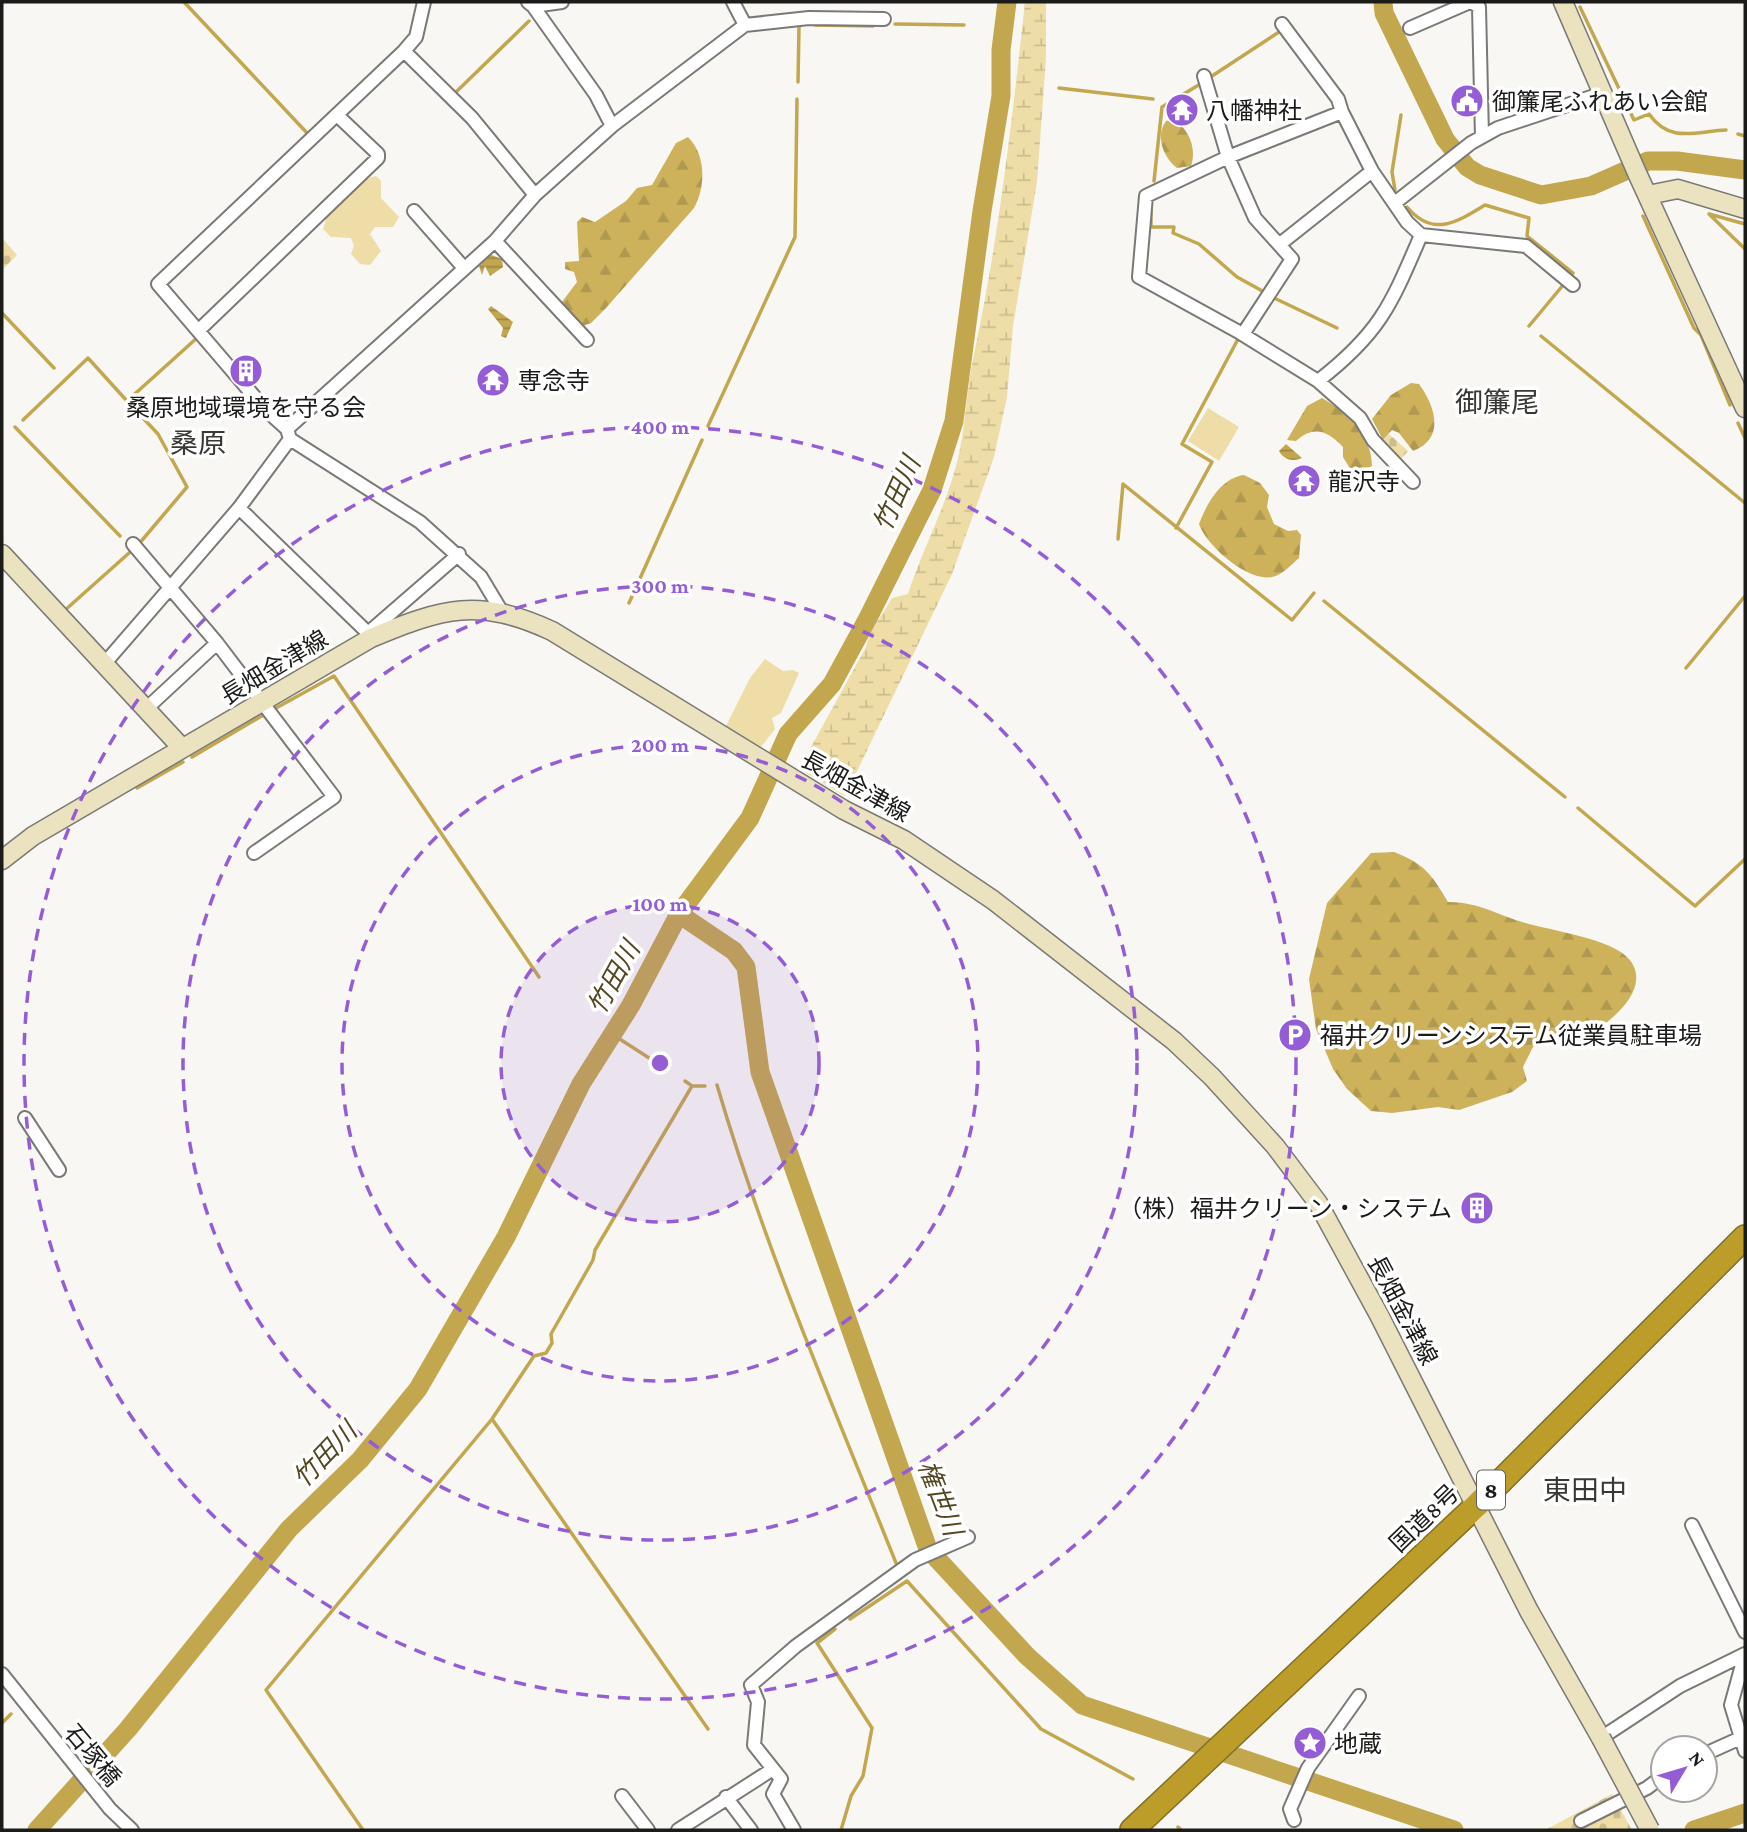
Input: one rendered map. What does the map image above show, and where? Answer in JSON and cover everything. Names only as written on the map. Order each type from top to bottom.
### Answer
[{"type":"highway","name":"国道8号","points":[[1132,1830],[1192,1777],[1477,1505],[1745,1237]]},
{"type":"main road","points":[[1563,2],[1637,173],[1745,408]]},
{"type":"main road","points":[[1648,195],[1678,189],[1745,209]]},
{"type":"main road","points":[[2,554],[182,748]]},
{"type":"main road","name":"長畑金津線","points":[[2,860],[33,836],[264,702],[369,635],[429,614],[453,610],[502,612],[552,631],[715,734],[844,810],[904,840],[1012,914],[1174,1041],[1238,1105],[1318,1203],[1477,1505],[1529,1611],[1650,1830]]},
{"type":"street","points":[[424,2],[416,37],[404,51],[158,284],[289,434],[420,522],[459,554],[481,577],[502,612]]},
{"type":"street","points":[[531,4],[562,2]]},
{"type":"street","points":[[733,2],[745,25]]},
{"type":"street","points":[[1410,28],[1470,2],[1479,7],[1482,137]]},
{"type":"street","points":[[531,4],[596,95],[612,126]]},
{"type":"street","points":[[105,663],[239,509],[289,434],[495,241],[535,195],[612,126],[745,25],[809,18],[884,19]]},
{"type":"street","points":[[1282,24],[1334,93],[1373,171],[1407,222],[1421,235],[1526,246],[1573,285]]},
{"type":"street","points":[[404,51],[472,118],[535,195]]},
{"type":"street","points":[[1204,76],[1228,157],[1255,218],[1292,259],[1243,334]]},
{"type":"street","points":[[1396,202],[1442,170],[1465,149],[1498,128],[1603,93]]},
{"type":"street","points":[[1342,112],[1228,157],[1146,196],[1139,277],[1243,334],[1318,381],[1360,418],[1373,440],[1413,482]]},
{"type":"street","points":[[200,330],[378,158],[378,154],[338,116]]},
{"type":"street","points":[[1280,244],[1373,171]]},
{"type":"street","points":[[414,211],[464,268]]},
{"type":"street","points":[[1318,381],[1368,338],[1384,316],[1421,235]]},
{"type":"street","points":[[495,241],[587,340]]},
{"type":"street","points":[[239,509],[369,635],[459,554]]},
{"type":"street","points":[[133,544],[172,587],[264,702],[334,797],[254,853]]},
{"type":"street","points":[[147,708],[217,643]]},
{"type":"street","points":[[24,1118],[60,1170]]},
{"type":"street","points":[[1692,1525],[1745,1632]]},
{"type":"street","points":[[794,1830],[773,1794],[781,1779],[754,1745],[758,1702],[751,1685],[796,1646],[915,1560],[968,1537]]},
{"type":"street","points":[[1601,1738],[1680,1686],[1745,1654]]},
{"type":"street","points":[[1745,1654],[1742,1679],[1731,1705],[1743,1737],[1745,1751]]},
{"type":"street","name":"石塚橋","points":[[2,1674],[30,1712],[129,1827]]},
{"type":"street","points":[[1292,1814],[1308,1768],[1359,1696]]},
{"type":"street","points":[[1719,1748],[1743,1737]]},
{"type":"street","points":[[677,1830],[773,1769]]},
{"type":"street","points":[[1581,1821],[1649,1786]]},
{"type":"street","points":[[622,1796],[648,1830]]},
{"type":"street","points":[[726,1797],[751,1830]]},
{"type":"green space","points":[[1025,2],[1046,2],[1046,58],[1037,182],[1013,326],[1007,397],[994,457],[952,574],[845,796],[799,769],[877,622],[892,598],[908,594],[954,472],[998,223]]},
{"type":"green space","points":[[1174,119],[1184,128],[1190,140],[1193,153],[1191,166],[1177,168],[1164,152],[1161,133],[1166,121]]},
{"type":"green space","points":[[688,137],[698,153],[702,171],[701,190],[694,208],[606,308],[591,323],[580,327],[559,306],[577,282],[574,272],[565,269],[565,262],[579,261],[577,222],[582,217],[595,222],[626,201],[637,188],[652,185],[676,143]]},
{"type":"green space","points":[[376,176],[381,181],[381,198],[399,217],[393,227],[375,227],[370,234],[381,251],[370,265],[360,264],[351,254],[354,246],[351,238],[331,237],[323,229],[329,211],[362,182]]},
{"type":"green space","points":[[2,238],[17,255],[2,270]]},
{"type":"green space","points":[[1411,383],[1419,384],[1425,393],[1433,411],[1434,421],[1430,438],[1413,451],[1399,433],[1392,430],[1383,440],[1372,419],[1391,395]]},
{"type":"green space","points":[[1322,398],[1349,417],[1363,435],[1368,444],[1372,466],[1360,472],[1351,470],[1343,457],[1343,447],[1321,432],[1309,433],[1296,441],[1287,440],[1307,406]]},
{"type":"green space","points":[[1208,408],[1239,427],[1219,461],[1188,441]]},
{"type":"green space","points":[[1389,434],[1408,451],[1399,461],[1380,443]]},
{"type":"green space","points":[[1244,475],[1260,483],[1269,495],[1267,507],[1274,524],[1288,531],[1297,530],[1301,535],[1299,558],[1276,576],[1262,577],[1240,568],[1210,542],[1199,524],[1206,508],[1222,486]]},
{"type":"green space","points":[[765,659],[783,671],[793,670],[799,673],[781,713],[772,718],[775,729],[761,747],[726,726],[750,678]]},
{"type":"green space","points":[[1394,852],[1427,871],[1448,902],[1480,907],[1529,924],[1596,941],[1621,952],[1629,959],[1635,971],[1636,984],[1631,996],[1611,1019],[1586,1036],[1575,1041],[1533,1047],[1523,1067],[1527,1081],[1512,1092],[1459,1110],[1438,1107],[1392,1113],[1371,1111],[1347,1089],[1333,1069],[1316,1029],[1309,979],[1327,903],[1371,853]]},
{"type":"green space","points":[[1612,1794],[1632,1830],[1547,1829]]},
{"type":"shaded area","points":[[491,255],[502,259],[503,267],[490,276],[485,266],[482,275],[479,266]]},
{"type":"shaded area","points":[[491,306],[513,322],[506,338],[501,336],[503,328],[488,309]]},
{"type":"shaded area","points":[[1286,444],[1302,458],[1292,460],[1283,456],[1279,451]]},
{"type":"waterway","points":[[184,2],[308,134]]},
{"type":"waterway","name":"竹田川","points":[[37,1830],[128,1729],[289,1529],[360,1460],[418,1389],[506,1237],[581,1084],[631,1005],[679,914],[750,818],[788,734],[832,684],[868,618],[932,490],[954,421],[982,211],[1001,96],[1001,50],[1007,2]]},
{"type":"waterway","points":[[1383,2],[1384,13],[1445,139],[1467,167],[1480,175],[1541,195],[1591,186],[1648,161],[1677,161],[1745,170]]},
{"type":"waterway","points":[[1580,7],[1634,120],[1649,114],[1666,129],[1684,134],[1726,130]]},
{"type":"waterway","points":[[454,94],[529,21]]},
{"type":"waterway","points":[[895,24],[964,25]]},
{"type":"waterway","points":[[815,25],[873,26]]},
{"type":"waterway","points":[[798,82],[799,27]]},
{"type":"waterway","points":[[1209,78],[1279,32]]},
{"type":"waterway","points":[[1154,181],[1162,107],[1202,83]]},
{"type":"waterway","points":[[1059,88],[1153,99]]},
{"type":"waterway","points":[[708,426],[795,237],[797,99]]},
{"type":"waterway","points":[[1395,190],[1392,172],[1401,115]]},
{"type":"waterway","points":[[1738,134],[1745,136]]},
{"type":"waterway","points":[[1151,201],[1151,227],[1174,227],[1173,233],[1199,244],[1237,277],[1266,293]]},
{"type":"waterway","points":[[1407,207],[1417,217],[1436,224],[1455,221],[1485,205],[1529,218],[1527,236],[1573,273],[1569,278]]},
{"type":"waterway","points":[[1745,224],[1709,214],[1745,249]]},
{"type":"waterway","points":[[1643,216],[1694,328],[1701,335],[1730,405]]},
{"type":"waterway","points":[[1529,326],[1564,284]]},
{"type":"waterway","points":[[1272,297],[1337,328]]},
{"type":"waterway","points":[[2,313],[54,368]]},
{"type":"waterway","points":[[1541,336],[1745,503]]},
{"type":"waterway","points":[[64,611],[138,545],[187,487],[158,434],[127,401],[198,337]]},
{"type":"waterway","points":[[1176,528],[1212,462],[1182,444],[1237,341]]},
{"type":"waterway","points":[[23,420],[88,358],[127,401]]},
{"type":"waterway","points":[[1738,423],[1745,438]]},
{"type":"waterway","points":[[15,427],[120,536]]},
{"type":"waterway","points":[[629,603],[702,440]]},
{"type":"waterway","points":[[1118,539],[1123,484],[1292,620],[1314,593]]},
{"type":"waterway","points":[[1686,668],[1745,596]]},
{"type":"waterway","points":[[1324,601],[1565,797]]},
{"type":"waterway","points":[[276,708],[334,676],[539,977]]},
{"type":"waterway","points":[[192,757],[265,714]]},
{"type":"waterway","points":[[137,788],[183,762]]},
{"type":"waterway","points":[[1578,808],[1695,906],[1745,859]]},
{"type":"waterway","name":"権世川","points":[[679,914],[734,951],[746,967],[760,1072],[928,1549],[1027,1656],[1082,1705],[1454,1830]]},
{"type":"waterway","points":[[612,1034],[663,1067]]},
{"type":"waterway","points":[[685,1081],[692,1086]]},
{"type":"waterway","points":[[717,1085],[778,1267],[896,1563]]},
{"type":"waterway","points":[[705,1086],[692,1086],[595,1250],[593,1260],[551,1334],[552,1343],[546,1353],[534,1356],[492,1419],[708,1729]]},
{"type":"waterway","points":[[363,1830],[266,1690],[492,1419]]},
{"type":"waterway","points":[[850,1619],[907,1581],[1041,1729],[1133,1779]]},
{"type":"waterway","points":[[835,1629],[817,1643],[872,1728],[863,1776],[851,1796],[841,1830]]},
{"type":"waterway","points":[[2,1723],[11,1714]]},
{"type":"waterway","name":"権世川","points":[[1694,1830],[1745,1813]]},
{"type":"waterway","points":[[1178,1827],[1181,1830]]},
{"type":"place","name":"御簾尾ふれあい会館","points":[[1467,101]]},
{"type":"place","name":"八幡神社","points":[[1182,110]]},
{"type":"place","name":"桑原地域環境を守る会","points":[[246,371]]},
{"type":"place","name":"専念寺","points":[[493,380]]},
{"type":"place","name":"龍沢寺","points":[[1304,481]]},
{"type":"place","name":"福井クリーンシステム従業員駐車場","points":[[1295,1035]]},
{"type":"place","name":"（株）福井クリーン・システム","points":[[1477,1208]]},
{"type":"place","name":"地蔵","points":[[1310,1743]]},
{"type":"district","name":"御簾尾","points":[[1497,402]]},
{"type":"district","name":"桑原","points":[[198,443]]},
{"type":"district","name":"東田中","points":[[1585,1490]]}]
